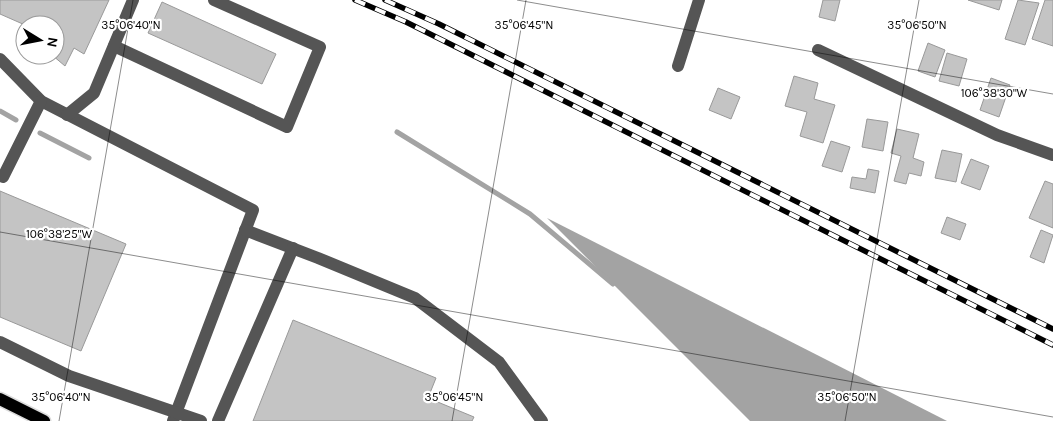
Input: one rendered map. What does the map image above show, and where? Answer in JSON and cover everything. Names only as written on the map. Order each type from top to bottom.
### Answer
[{"type":"main road","points":[[0,399],[44,421]]},
{"type":"street","points":[[67,115],[94,93],[133,0]]},
{"type":"street","points":[[114,46],[287,127],[320,47],[214,0]]},
{"type":"street","points":[[678,66],[699,0]]},
{"type":"street","points":[[818,50],[997,135],[1053,155]]},
{"type":"street","points":[[0,59],[41,101],[253,210],[174,417]]},
{"type":"street","points":[[3,177],[41,101]]},
{"type":"street","points":[[245,230],[415,298],[499,362],[542,421]]},
{"type":"street","points":[[218,421],[293,248]]},
{"type":"street","points":[[0,342],[69,376],[174,417],[201,421]]},
{"type":"shaded area","points":[[547,218],[947,421],[750,421]]},
{"type":"building","points":[[0,0],[109,0],[84,54],[74,48],[65,66],[65,15],[15,15],[15,21],[0,14]]},
{"type":"building","points":[[823,0],[840,0],[835,21],[819,17]]},
{"type":"building","points":[[968,0],[1002,0],[999,10]]},
{"type":"building","points":[[1018,0],[1039,3],[1025,45],[1005,39]]},
{"type":"building","points":[[1045,0],[1053,0],[1053,46],[1032,39]]},
{"type":"building","points":[[162,2],[276,54],[262,84],[148,33]]},
{"type":"building","points":[[928,43],[945,50],[935,77],[918,71]]},
{"type":"building","points":[[947,53],[967,59],[959,86],[939,81]]},
{"type":"building","points":[[794,76],[818,83],[814,99],[835,105],[823,143],[800,136],[807,112],[785,106]]},
{"type":"building","points":[[991,78],[1010,85],[999,117],[980,110]]},
{"type":"building","points":[[718,88],[740,97],[731,119],[709,110]]},
{"type":"building","points":[[867,119],[888,122],[883,151],[862,147]]},
{"type":"building","points":[[897,129],[919,134],[913,158],[924,162],[921,176],[909,173],[906,184],[894,181],[901,156],[891,153]]},
{"type":"building","points":[[831,141],[850,147],[842,172],[822,166]]},
{"type":"building","points":[[942,150],[962,154],[956,182],[935,178]]},
{"type":"building","points":[[971,159],[989,166],[980,190],[961,183]]},
{"type":"building","points":[[868,169],[879,171],[875,193],[850,188],[852,177],[866,179]]},
{"type":"building","points":[[1045,181],[1053,184],[1053,228],[1029,218]]},
{"type":"building","points":[[0,191],[126,244],[81,351],[0,317]]},
{"type":"building","points":[[947,217],[966,224],[960,240],[941,233]]},
{"type":"building","points":[[1041,230],[1053,235],[1044,263],[1030,257]]},
{"type":"building","points":[[293,320],[436,378],[428,398],[474,417],[472,421],[253,421]]},
{"type":"waterway","points":[[0,111],[16,120]]},
{"type":"waterway","points":[[397,132],[530,214],[613,284]]},
{"type":"waterway","points":[[40,133],[89,158]]},
{"type":"railway","points":[[355,0],[406,22],[1053,345]]},
{"type":"railway","points":[[385,0],[439,24],[1053,329]]}]
